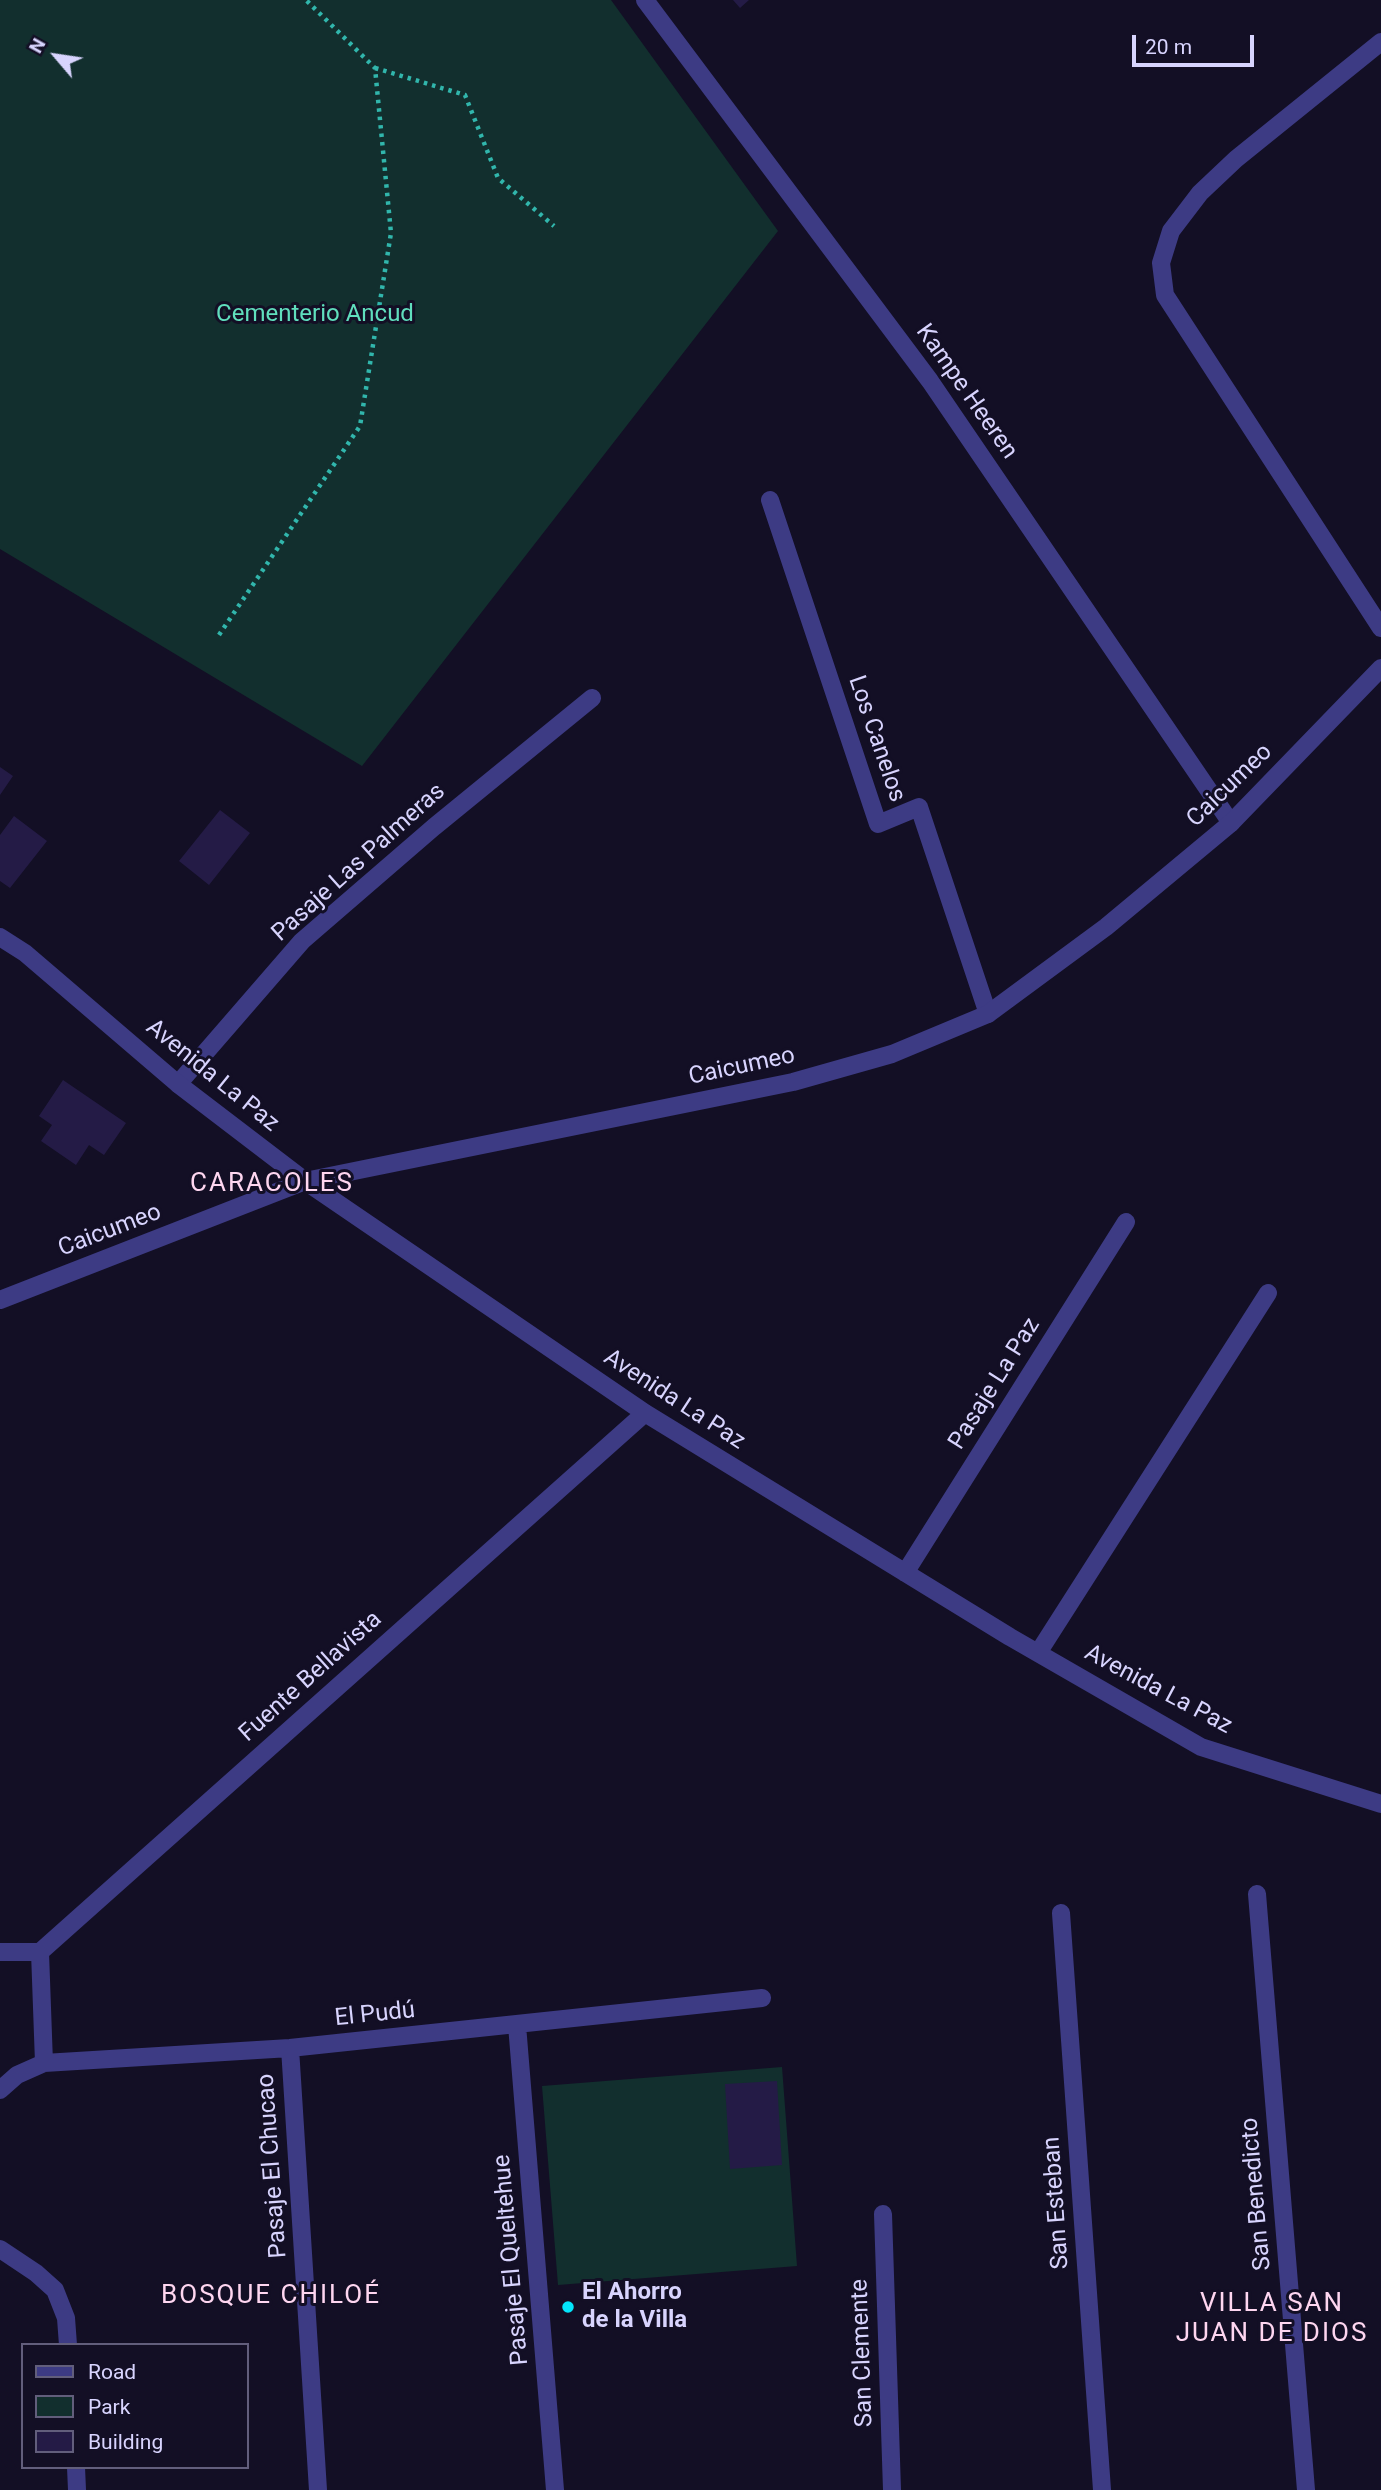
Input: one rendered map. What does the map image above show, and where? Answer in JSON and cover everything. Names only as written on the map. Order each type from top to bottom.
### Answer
[{"type":"street","name":"Kampe Heeren","points":[[645,0],[930,381],[1231,823]]},
{"type":"street","points":[[1381,42],[1236,159],[1200,193],[1171,231],[1161,263],[1165,295],[1381,628]]},
{"type":"street","name":"Los Canelos","points":[[770,500],[878,824],[919,807],[988,1014]]},
{"type":"street","name":"Caicumeo","points":[[0,1300],[305,1181],[793,1082],[892,1054],[988,1014],[1106,927],[1231,823],[1381,668]]},
{"type":"street","name":"Pasaje Las Palmeras","points":[[178,1084],[302,941],[434,827],[592,698]]},
{"type":"street","name":"Avenida La Paz","points":[[0,937],[46,970],[178,1084],[305,1181],[645,1413],[1038,1653],[1201,1746],[1381,1804]]},
{"type":"street","name":"Pasaje La Paz","points":[[905,1573],[1126,1222]]},
{"type":"street","points":[[1038,1653],[1268,1293]]},
{"type":"street","name":"Fuente Bellavista","points":[[40,1952],[645,1413]]},
{"type":"street","name":"San Benedicto","points":[[1257,1894],[1306,2490]]},
{"type":"street","name":"San Esteban","points":[[1061,1913],[1102,2490]]},
{"type":"street","points":[[0,1952],[40,1952],[44,2063]]},
{"type":"street","name":"El Pudú","points":[[0,2090],[17,2075],[44,2063],[290,2048],[762,1998]]},
{"type":"street","name":"Pasaje El Queltehue","points":[[517,2025],[555,2490]]},
{"type":"street","name":"Pasaje El Chucao","points":[[290,2048],[318,2490]]},
{"type":"street","name":"San Clemente","points":[[883,2214],[892,2490]]},
{"type":"street","points":[[0,2249],[36,2273],[55,2290],[66,2318],[68,2343]]},
{"type":"street","points":[[76,2469],[77,2490]]},
{"type":"path","points":[[306,0],[375,68],[465,95],[498,178],[554,226]]},
{"type":"path","points":[[219,635],[360,426],[391,233],[375,68]]},
{"type":"green space","name":"Cementerio Ancud","points":[[0,0],[611,0],[778,231],[362,766],[0,549]]},
{"type":"green space","points":[[782,2067],[797,2266],[558,2285],[542,2086]]},
{"type":"building","points":[[733,0],[749,0],[740,8]]},
{"type":"building","points":[[0,767],[13,776],[0,795]]},
{"type":"building","points":[[220,810],[250,833],[209,885],[179,861]]},
{"type":"building","points":[[14,816],[47,841],[10,888],[0,881],[0,835]]},
{"type":"building","points":[[63,1080],[126,1123],[104,1155],[89,1145],[76,1165],[41,1141],[52,1125],[39,1116]]},
{"type":"building","points":[[777,2081],[782,2165],[730,2169],[725,2084]]},
{"type":"place","name":"El Ahorro de la Villa","points":[[568,2307]]},
{"type":"district","name":"CARACOLES","points":[[272,1184]]},
{"type":"district","name":"BOSQUE CHILOÉ","points":[[271,2296]]},
{"type":"district","name":"VILLA SAN JUAN DE DIOS","points":[[1272,2319]]}]
